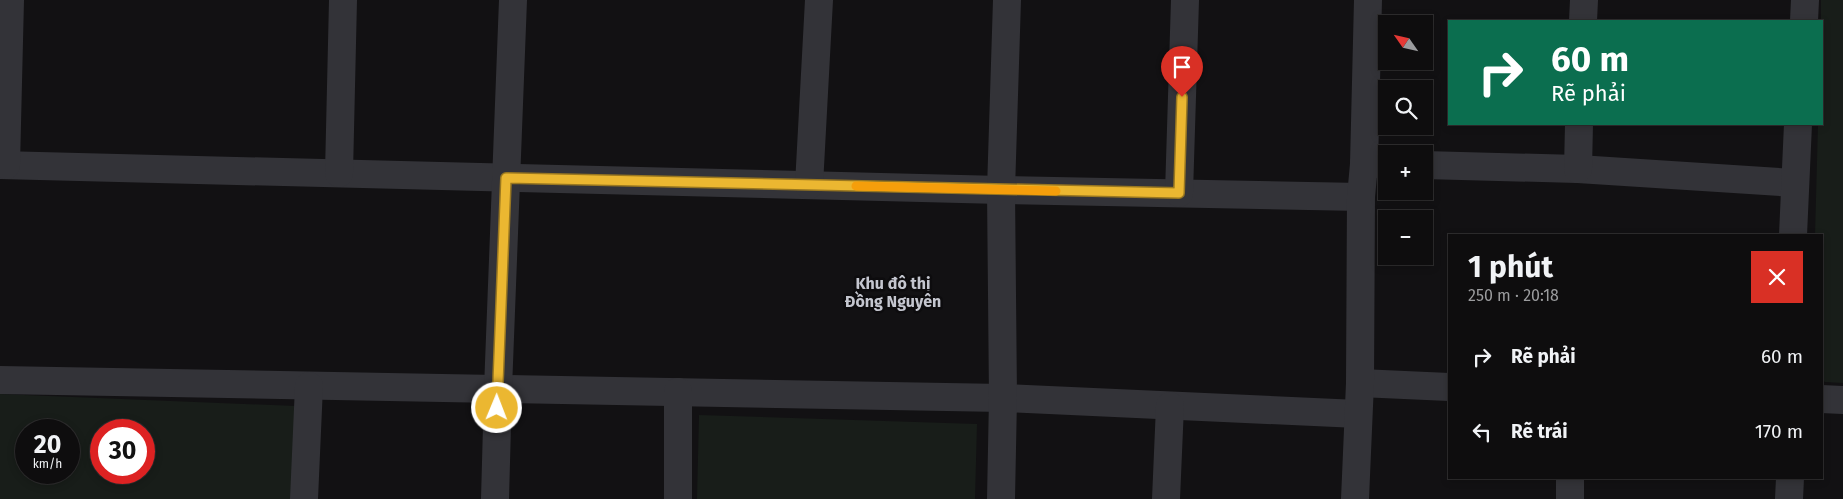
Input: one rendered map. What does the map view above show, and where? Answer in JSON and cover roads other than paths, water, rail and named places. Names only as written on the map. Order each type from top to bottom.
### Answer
[{"type":"street","points":[[10,0],[3,165],[1361,197]]},
{"type":"street","points":[[339,173],[342,0]]},
{"type":"street","points":[[495,499],[513,0]]},
{"type":"street","points":[[809,185],[819,0]]},
{"type":"street","points":[[1001,499],[1003,398],[1001,190],[1007,0]]},
{"type":"street","points":[[1179,193],[1185,0]]},
{"type":"street","points":[[1355,499],[1360,383],[1361,197],[1375,164],[1368,0]]},
{"type":"street","points":[[1583,20],[1584,0]]},
{"type":"street","points":[[1804,20],[1805,0]]},
{"type":"street","points":[[1578,169],[1579,125]]},
{"type":"street","points":[[1793,234],[1798,125]]},
{"type":"street","points":[[1433,165],[1578,169],[1794,183]]},
{"type":"street","points":[[0,380],[1003,398],[1358,414]]},
{"type":"street","points":[[1360,383],[1448,387]]},
{"type":"street","points":[[304,499],[309,386]]},
{"type":"street","points":[[678,392],[678,499]]},
{"type":"street","points":[[1823,399],[1843,400]]},
{"type":"street","points":[[1166,499],[1170,406]]},
{"type":"street","points":[[1570,479],[1570,499]]},
{"type":"street","points":[[1789,499],[1790,479]]},
{"type":"district","name":"Khu đô thị Đồng Nguyên","points":[[893,292]]}]
